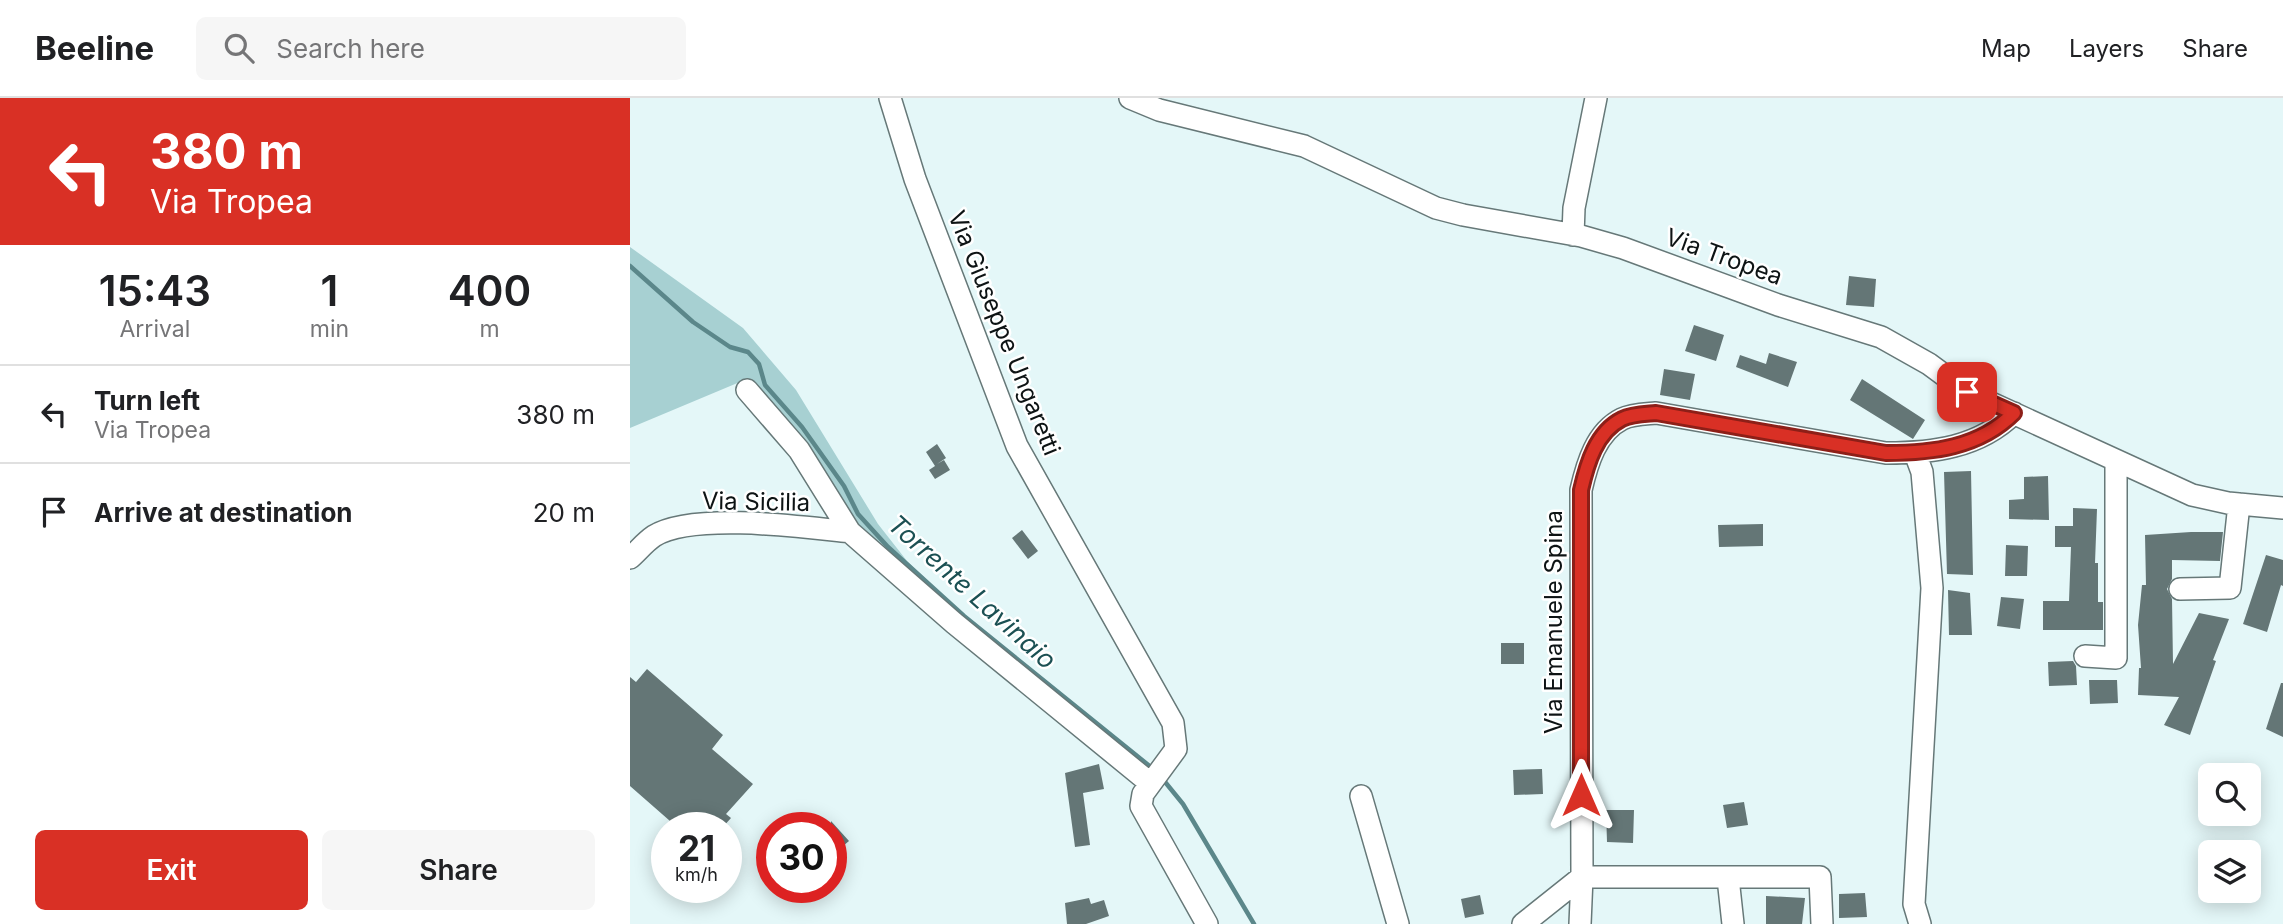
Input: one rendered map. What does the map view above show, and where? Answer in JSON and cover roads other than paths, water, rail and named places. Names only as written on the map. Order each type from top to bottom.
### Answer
[{"type":"street","name":"Via Giuseppe Ungaretti","points":[[890,98],[915,179],[1017,446],[1172,723],[1175,749],[1151,782]]},
{"type":"street","name":"Via Tropea","points":[[1129,98],[1159,110],[1304,146],[1436,208],[1573,235],[1623,248],[1778,305],[1881,337],[1929,364],[1967,392],[2192,495],[2239,504],[2283,508]]},
{"type":"street","points":[[1573,235],[1574,208],[1596,98]]},
{"type":"street","points":[[747,390],[799,450],[850,532],[954,623],[1151,782],[1143,794],[1141,806],[1207,924]]},
{"type":"street","name":"Via Emanuele Spina","points":[[1580,924],[1579,523],[1581,490],[1587,461],[1597,443],[1622,419],[1656,413],[1886,453],[1915,453],[1955,447],[1983,436],[2014,413]]},
{"type":"street","points":[[1915,453],[1922,472],[1932,589],[1914,904],[1920,924]]},
{"type":"street","points":[[2084,656],[2116,658],[2116,461]]},
{"type":"street","points":[[2180,589],[2230,588],[2239,504]]},
{"type":"street","name":"Via Sicilia","points":[[630,558],[655,536],[706,524],[788,525],[850,532]]},
{"type":"street","points":[[1361,796],[1398,924]]},
{"type":"street","points":[[1523,924],[1581,877],[1819,877],[1822,924]]},
{"type":"street","points":[[1728,878],[1733,924]]},
{"type":"waterway","name":"Torrente Lavinaio","points":[[630,266],[693,322],[730,347],[748,352],[759,364],[765,385],[802,427],[844,486],[858,514],[888,547],[964,616],[1152,768]]},
{"type":"waterway","name":"Torrente Lavinaio","points":[[1161,777],[1183,804],[1254,924]]}]
